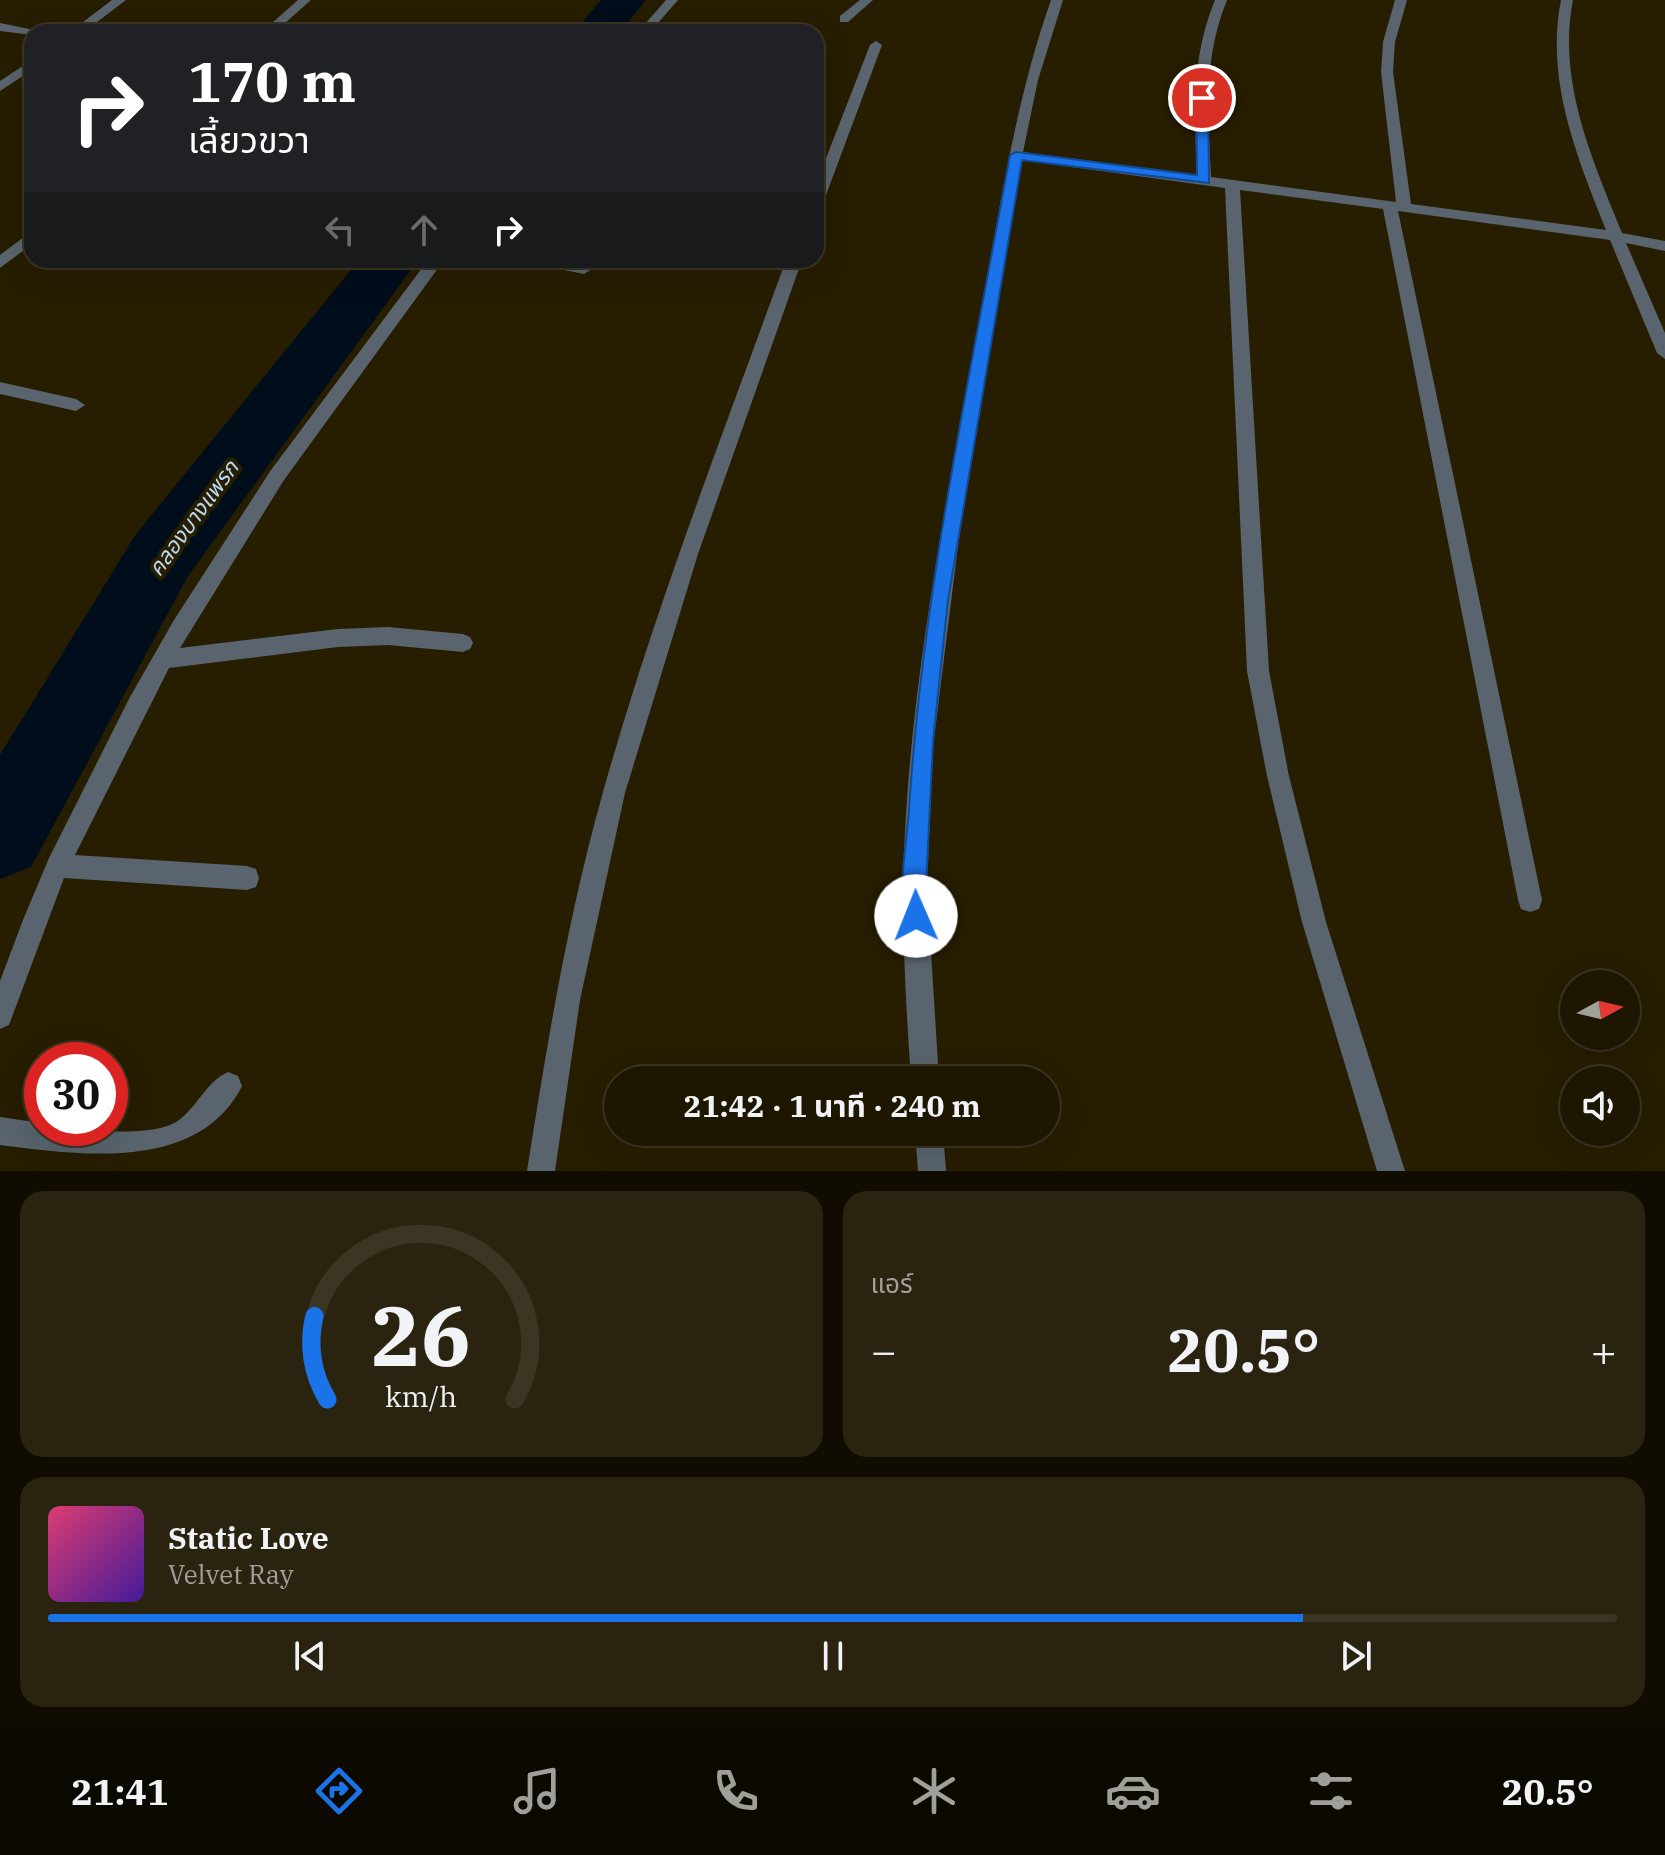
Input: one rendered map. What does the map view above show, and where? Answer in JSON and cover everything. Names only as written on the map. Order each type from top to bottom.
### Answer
[{"type":"street","points":[[87,24],[120,0]]},
{"type":"street","points":[[277,24],[305,0]]},
{"type":"street","points":[[651,24],[672,0]]},
{"type":"street","points":[[844,19],[867,0]]},
{"type":"street","points":[[924,1066],[915,887],[923,741],[939,600],[1016,155],[1032,82],[1057,0]]},
{"type":"street","points":[[1204,180],[1202,98],[1205,35],[1221,0]]},
{"type":"street","points":[[1401,0],[1389,42],[1387,72],[1396,206],[1530,900]]},
{"type":"street","points":[[1567,0],[1560,30],[1561,65],[1596,185],[1665,353]]},
{"type":"street","points":[[0,27],[24,30]]},
{"type":"street","points":[[824,182],[876,45]]},
{"type":"street","points":[[0,87],[24,70]]},
{"type":"street","points":[[1016,155],[1616,236],[1665,246]]},
{"type":"street","points":[[1232,183],[1258,671],[1278,776],[1314,922],[1391,1171]]},
{"type":"street","points":[[0,263],[24,243]]},
{"type":"street","points":[[0,1016],[57,866],[90,795],[162,660],[273,480],[326,402],[430,268]]},
{"type":"street","points":[[579,268],[584,269]]},
{"type":"street","points":[[541,1171],[567,1000],[614,793],[688,554],[791,268]]},
{"type":"street","points":[[0,388],[76,405]]},
{"type":"street","points":[[162,660],[338,638],[388,636],[463,643]]},
{"type":"street","points":[[57,866],[247,878]]},
{"type":"street","points":[[0,1131],[138,1145],[175,1138],[203,1119],[228,1086]]},
{"type":"street","points":[[930,1146],[932,1171]]},
{"type":"waterway","name":"คลองบางแพรก","points":[[603,24],[625,0]]},
{"type":"waterway","name":"คลองบางแพรก","points":[[0,836],[162,555],[384,268]]},
{"type":"route","points":[[916,916],[923,741],[939,600],[1016,155],[1204,180],[1202,98]]}]
